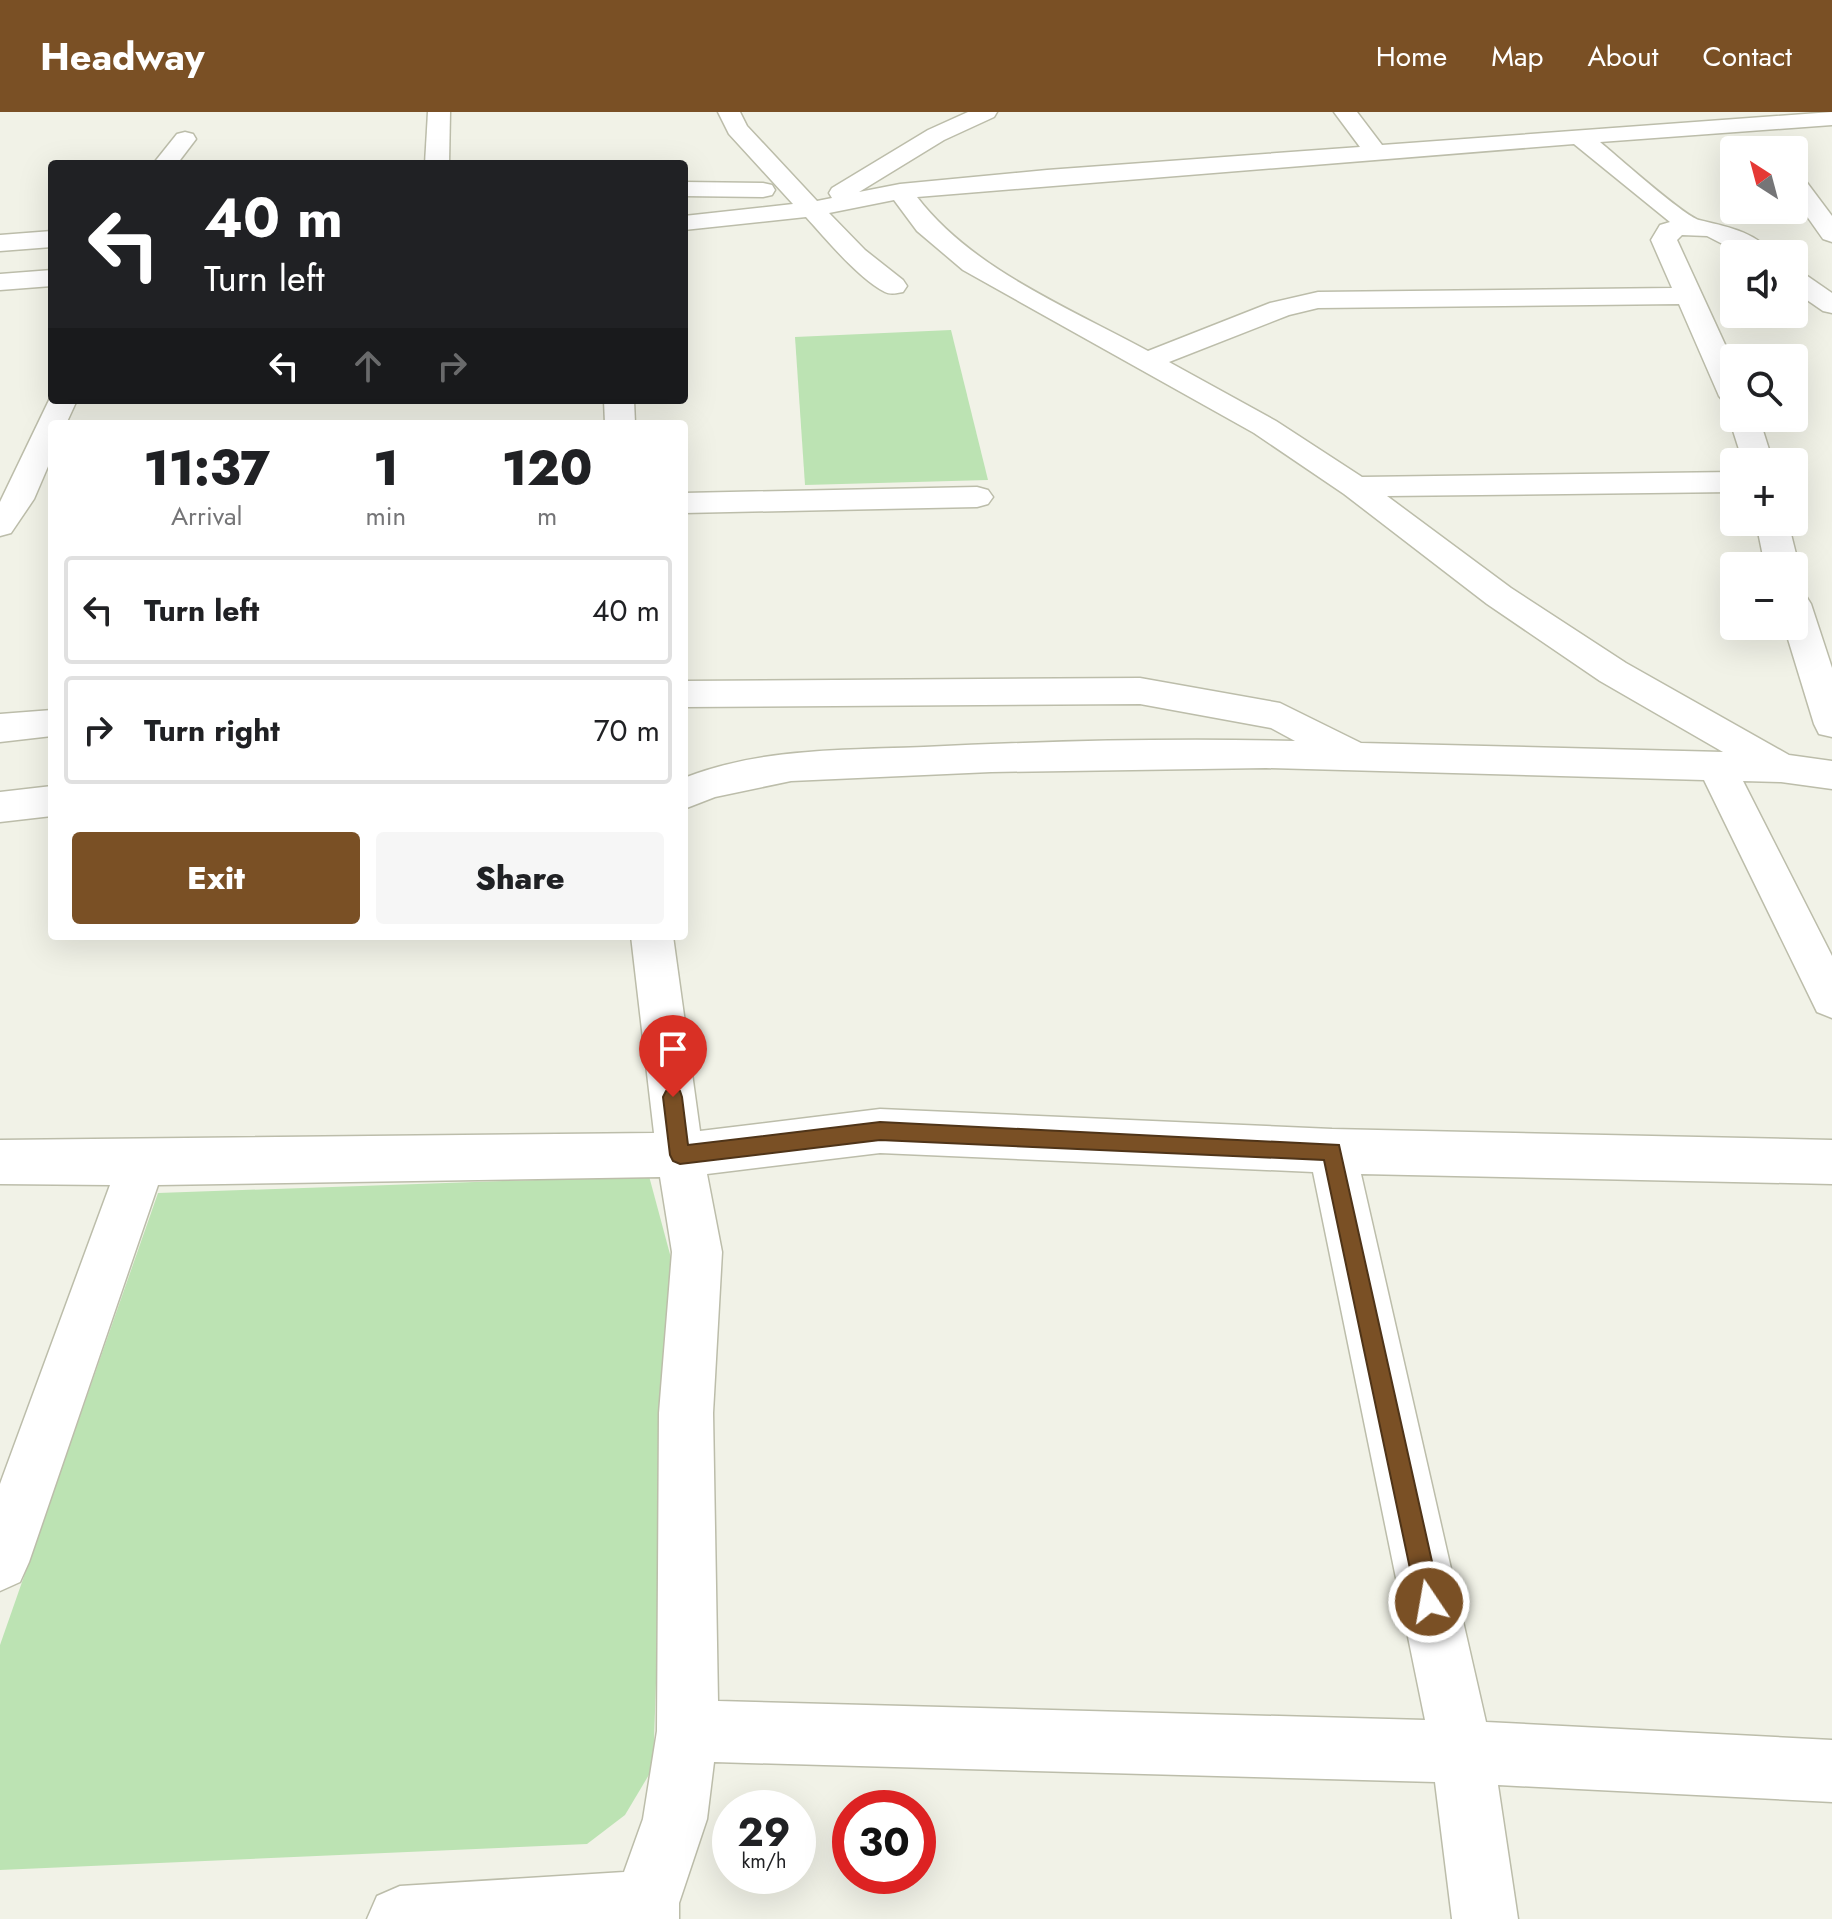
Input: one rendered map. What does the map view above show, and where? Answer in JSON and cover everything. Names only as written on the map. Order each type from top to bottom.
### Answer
[{"type":"street","points":[[437,160],[439,112]]},
{"type":"street","points":[[729,112],[737,129],[794,191],[815,209],[856,255],[894,286]]},
{"type":"street","points":[[815,209],[936,135],[986,112]]},
{"type":"street","points":[[1345,112],[1376,152]]},
{"type":"street","points":[[688,223],[815,209],[900,191],[1579,137],[1759,132],[1832,118]]},
{"type":"street","points":[[1579,137],[1688,225]]},
{"type":"street","points":[[168,160],[185,139]]},
{"type":"street","points":[[688,189],[794,191]]},
{"type":"street","points":[[900,191],[926,226],[972,265],[1265,427],[1355,487],[1499,596],[1613,672],[1781,768]]},
{"type":"street","points":[[1808,201],[1832,234]]},
{"type":"street","points":[[1720,366],[1664,240],[1669,230],[1688,225],[1712,228],[1738,240]]},
{"type":"street","points":[[0,243],[48,239]]},
{"type":"street","points":[[0,282],[48,278]]},
{"type":"street","points":[[1808,289],[1832,305]]},
{"type":"street","points":[[1145,362],[1280,309],[1318,300],[1688,296]]},
{"type":"street","points":[[0,526],[9,499],[48,426]]},
{"type":"street","points":[[1355,487],[1720,482]]},
{"type":"street","points":[[688,503],[977,497]]},
{"type":"street","points":[[9,499],[48,501]]},
{"type":"street","points":[[1805,640],[1832,724]]},
{"type":"street","points":[[688,694],[1140,691],[1280,716],[1360,758]]},
{"type":"street","points":[[0,728],[48,723]]},
{"type":"street","points":[[688,792],[709,784],[791,767],[991,758],[1266,754],[1781,768],[1832,775]]},
{"type":"street","points":[[1717,767],[1832,999]]},
{"type":"street","points":[[0,807],[48,801]]},
{"type":"street","points":[[400,1919],[646,1911],[675,1819],[688,1731],[686,1413],[697,1252],[680,1155],[653,940]]},
{"type":"street","points":[[0,1162],[142,1163],[680,1155],[880,1131],[1332,1151],[1832,1162]]},
{"type":"street","points":[[1332,1151],[1462,1752],[1485,1919]]},
{"type":"street","points":[[0,1562],[142,1163]]},
{"type":"street","points":[[688,1731],[1462,1752],[1832,1771]]},
{"type":"green space","points":[[951,330],[988,480],[805,485],[795,337]]},
{"type":"green space","points":[[649,1176],[671,1258],[653,1768],[625,1815],[587,1844],[0,1870],[0,1645],[158,1193]]},
{"type":"route","points":[[673,1097],[680,1155],[880,1131],[1332,1151],[1429,1602]]}]
